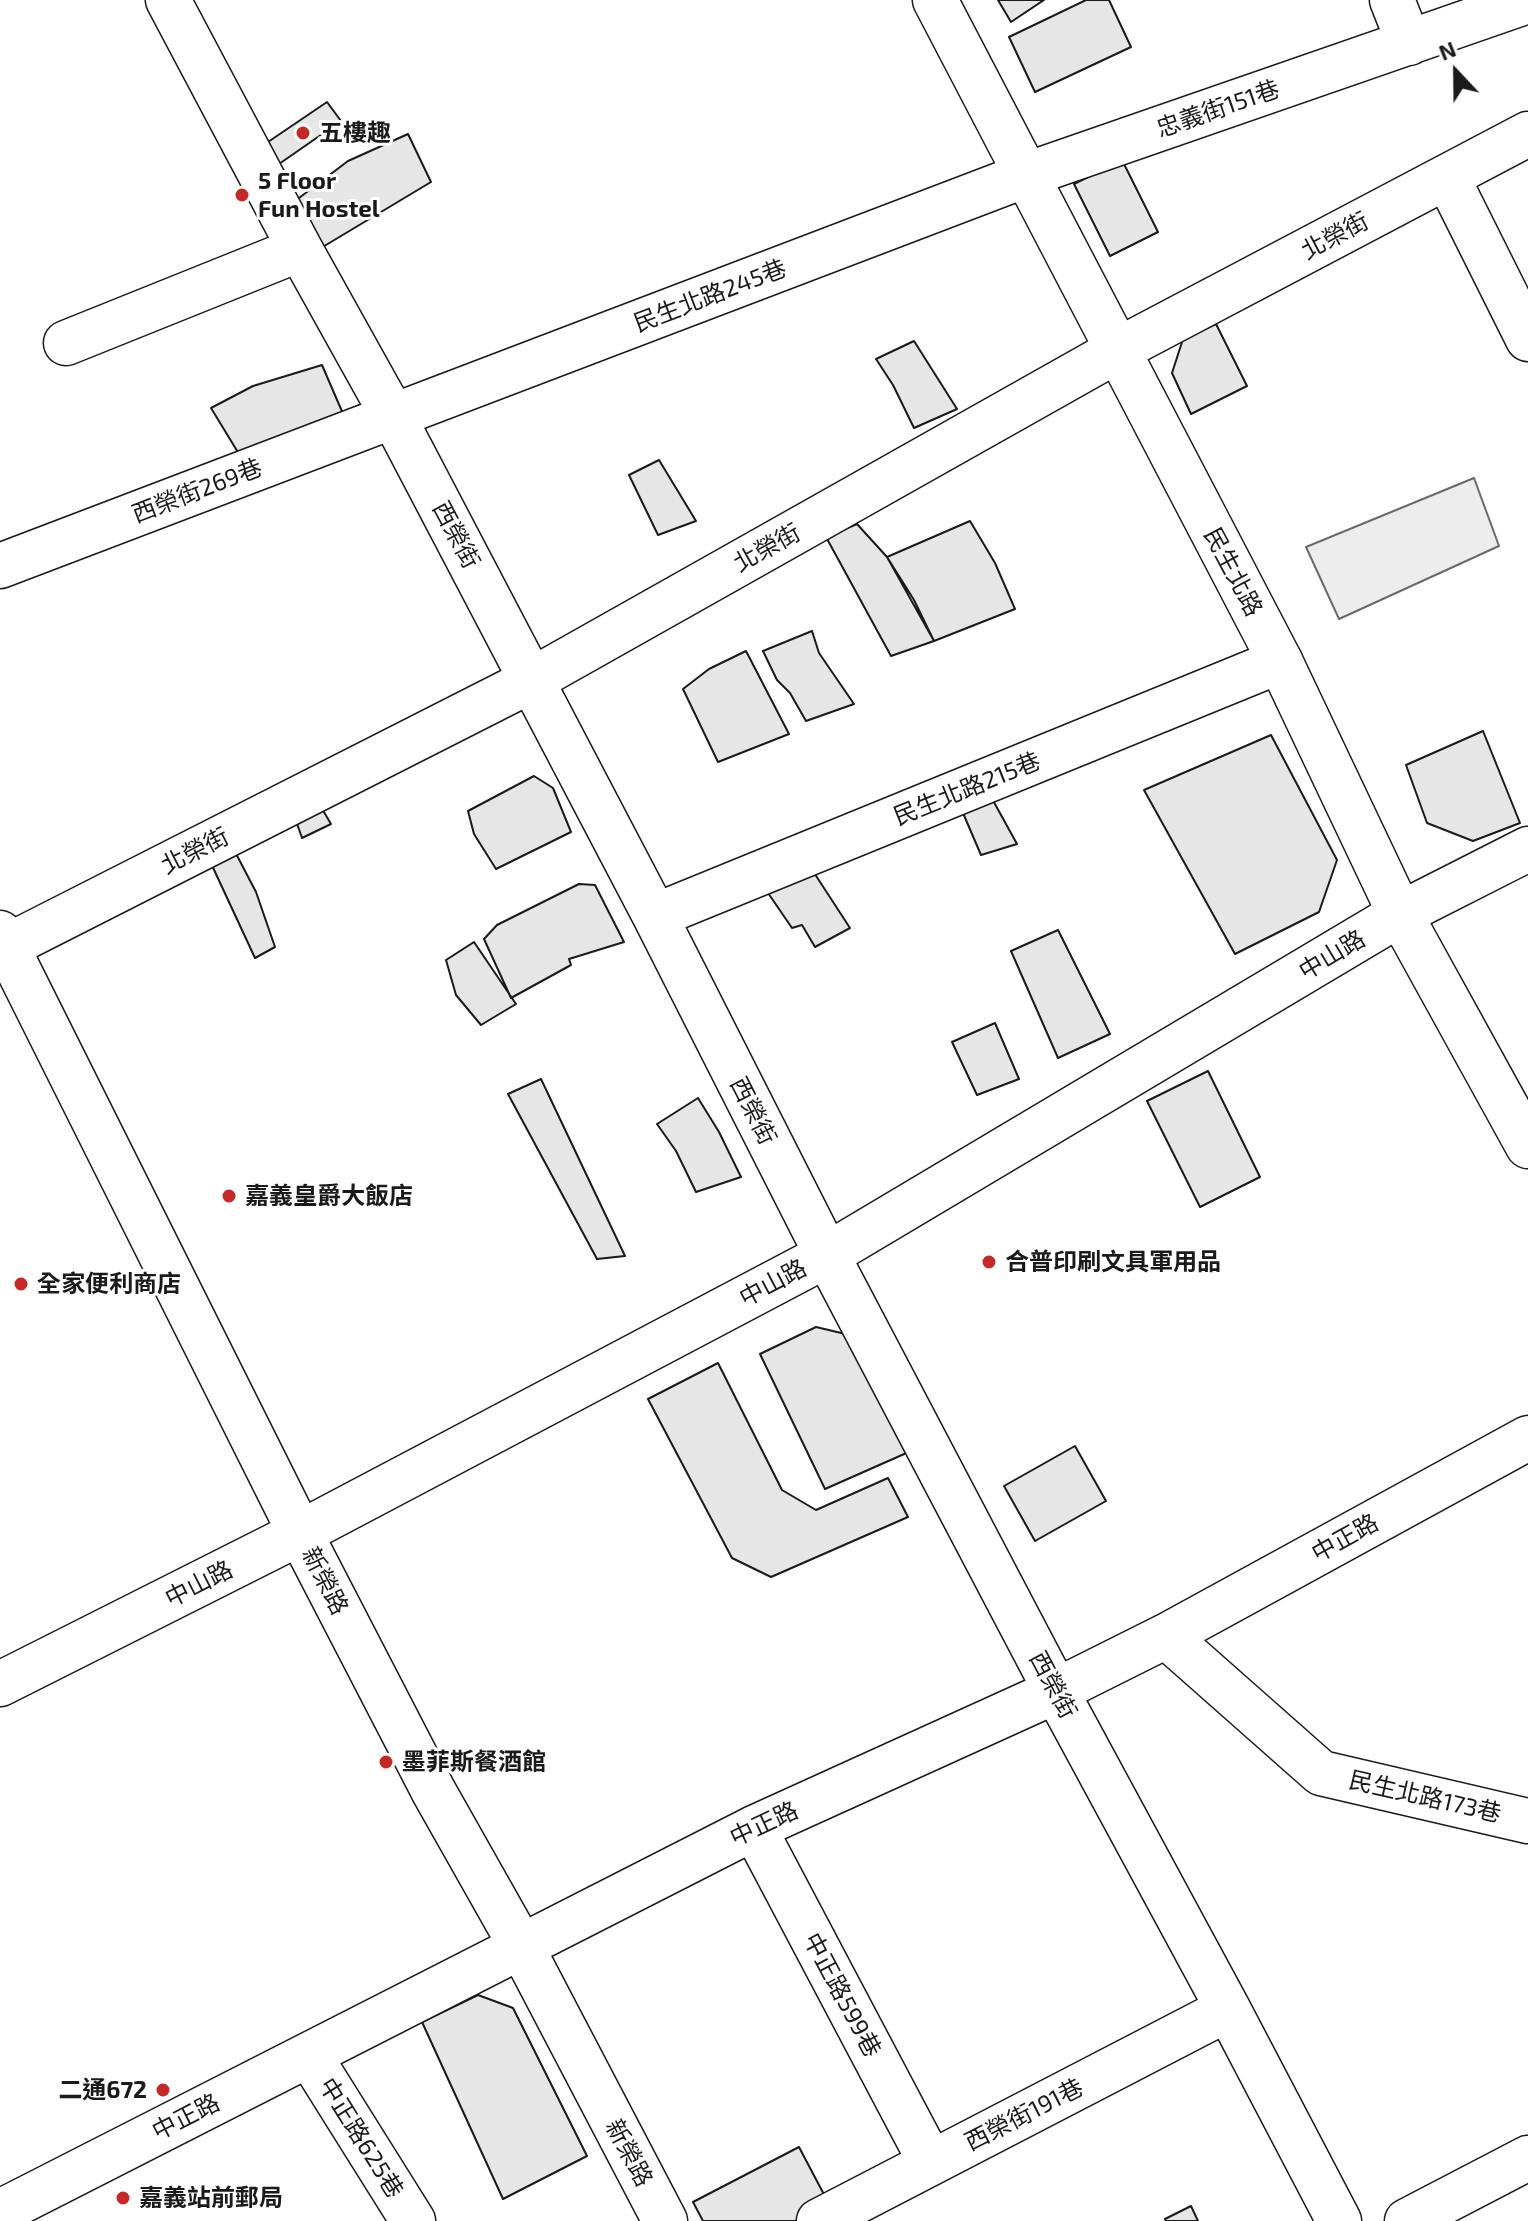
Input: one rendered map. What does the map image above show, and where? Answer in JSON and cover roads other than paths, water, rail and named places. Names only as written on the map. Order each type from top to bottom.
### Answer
[{"type":"street","name":"西榮街","points":[[168,0],[393,416],[655,916],[827,1255],[1339,2221]]},
{"type":"street","name":"民生北路","points":[[935,0],[1280,661],[1400,914],[1528,1146]]},
{"type":"street","points":[[1392,0],[1409,43]]},
{"type":"street","name":"忠義街151巷","points":[[1026,175],[1528,1]]},
{"type":"street","name":"北榮街","points":[[2,943],[532,680],[1118,350],[1528,134]]},
{"type":"street","name":"民生北路245巷","points":[[393,416],[1026,175]]},
{"type":"street","points":[[1447,177],[1528,339]]},
{"type":"street","points":[[66,343],[300,249]]},
{"type":"street","name":"西榮街269巷","points":[[0,566],[393,416]]},
{"type":"street","name":"民生北路215巷","points":[[655,916],[1280,661]]},
{"type":"street","name":"中山路","points":[[0,1684],[300,1533],[827,1255],[1400,914],[1528,849]]},
{"type":"street","name":"新榮路","points":[[2,943],[434,1792],[521,1946],[665,2221]]},
{"type":"street","name":"中正路","points":[[0,2212],[754,1828],[1056,1691],[1166,1636],[1528,1438]]},
{"type":"street","name":"民生北路173巷","points":[[1166,1636],[1321,1773],[1528,1821]]},
{"type":"street","name":"中正路599巷","points":[[754,1828],[931,2163]]},
{"type":"street","name":"西榮街191巷","points":[[819,2221],[1228,2009]]},
{"type":"street","name":"中正路625巷","points":[[309,2055],[413,2221]]},
{"type":"street","points":[[1407,2221],[1528,2158]]},
{"type":"place","name":"五樓趣","points":[[303,133]]},
{"type":"place","name":"5 Floor Fun Hostel","points":[[242,195]]},
{"type":"place","name":"嘉義皇爵大飯店","points":[[229,1196]]},
{"type":"place","name":"合普印刷文具軍用品","points":[[989,1262]]},
{"type":"place","name":"全家便利商店","points":[[21,1284]]},
{"type":"place","name":"墨菲斯餐酒館","points":[[386,1762]]},
{"type":"place","name":"二通672","points":[[163,2090]]},
{"type":"place","name":"嘉義站前郵局","points":[[123,2198]]}]
